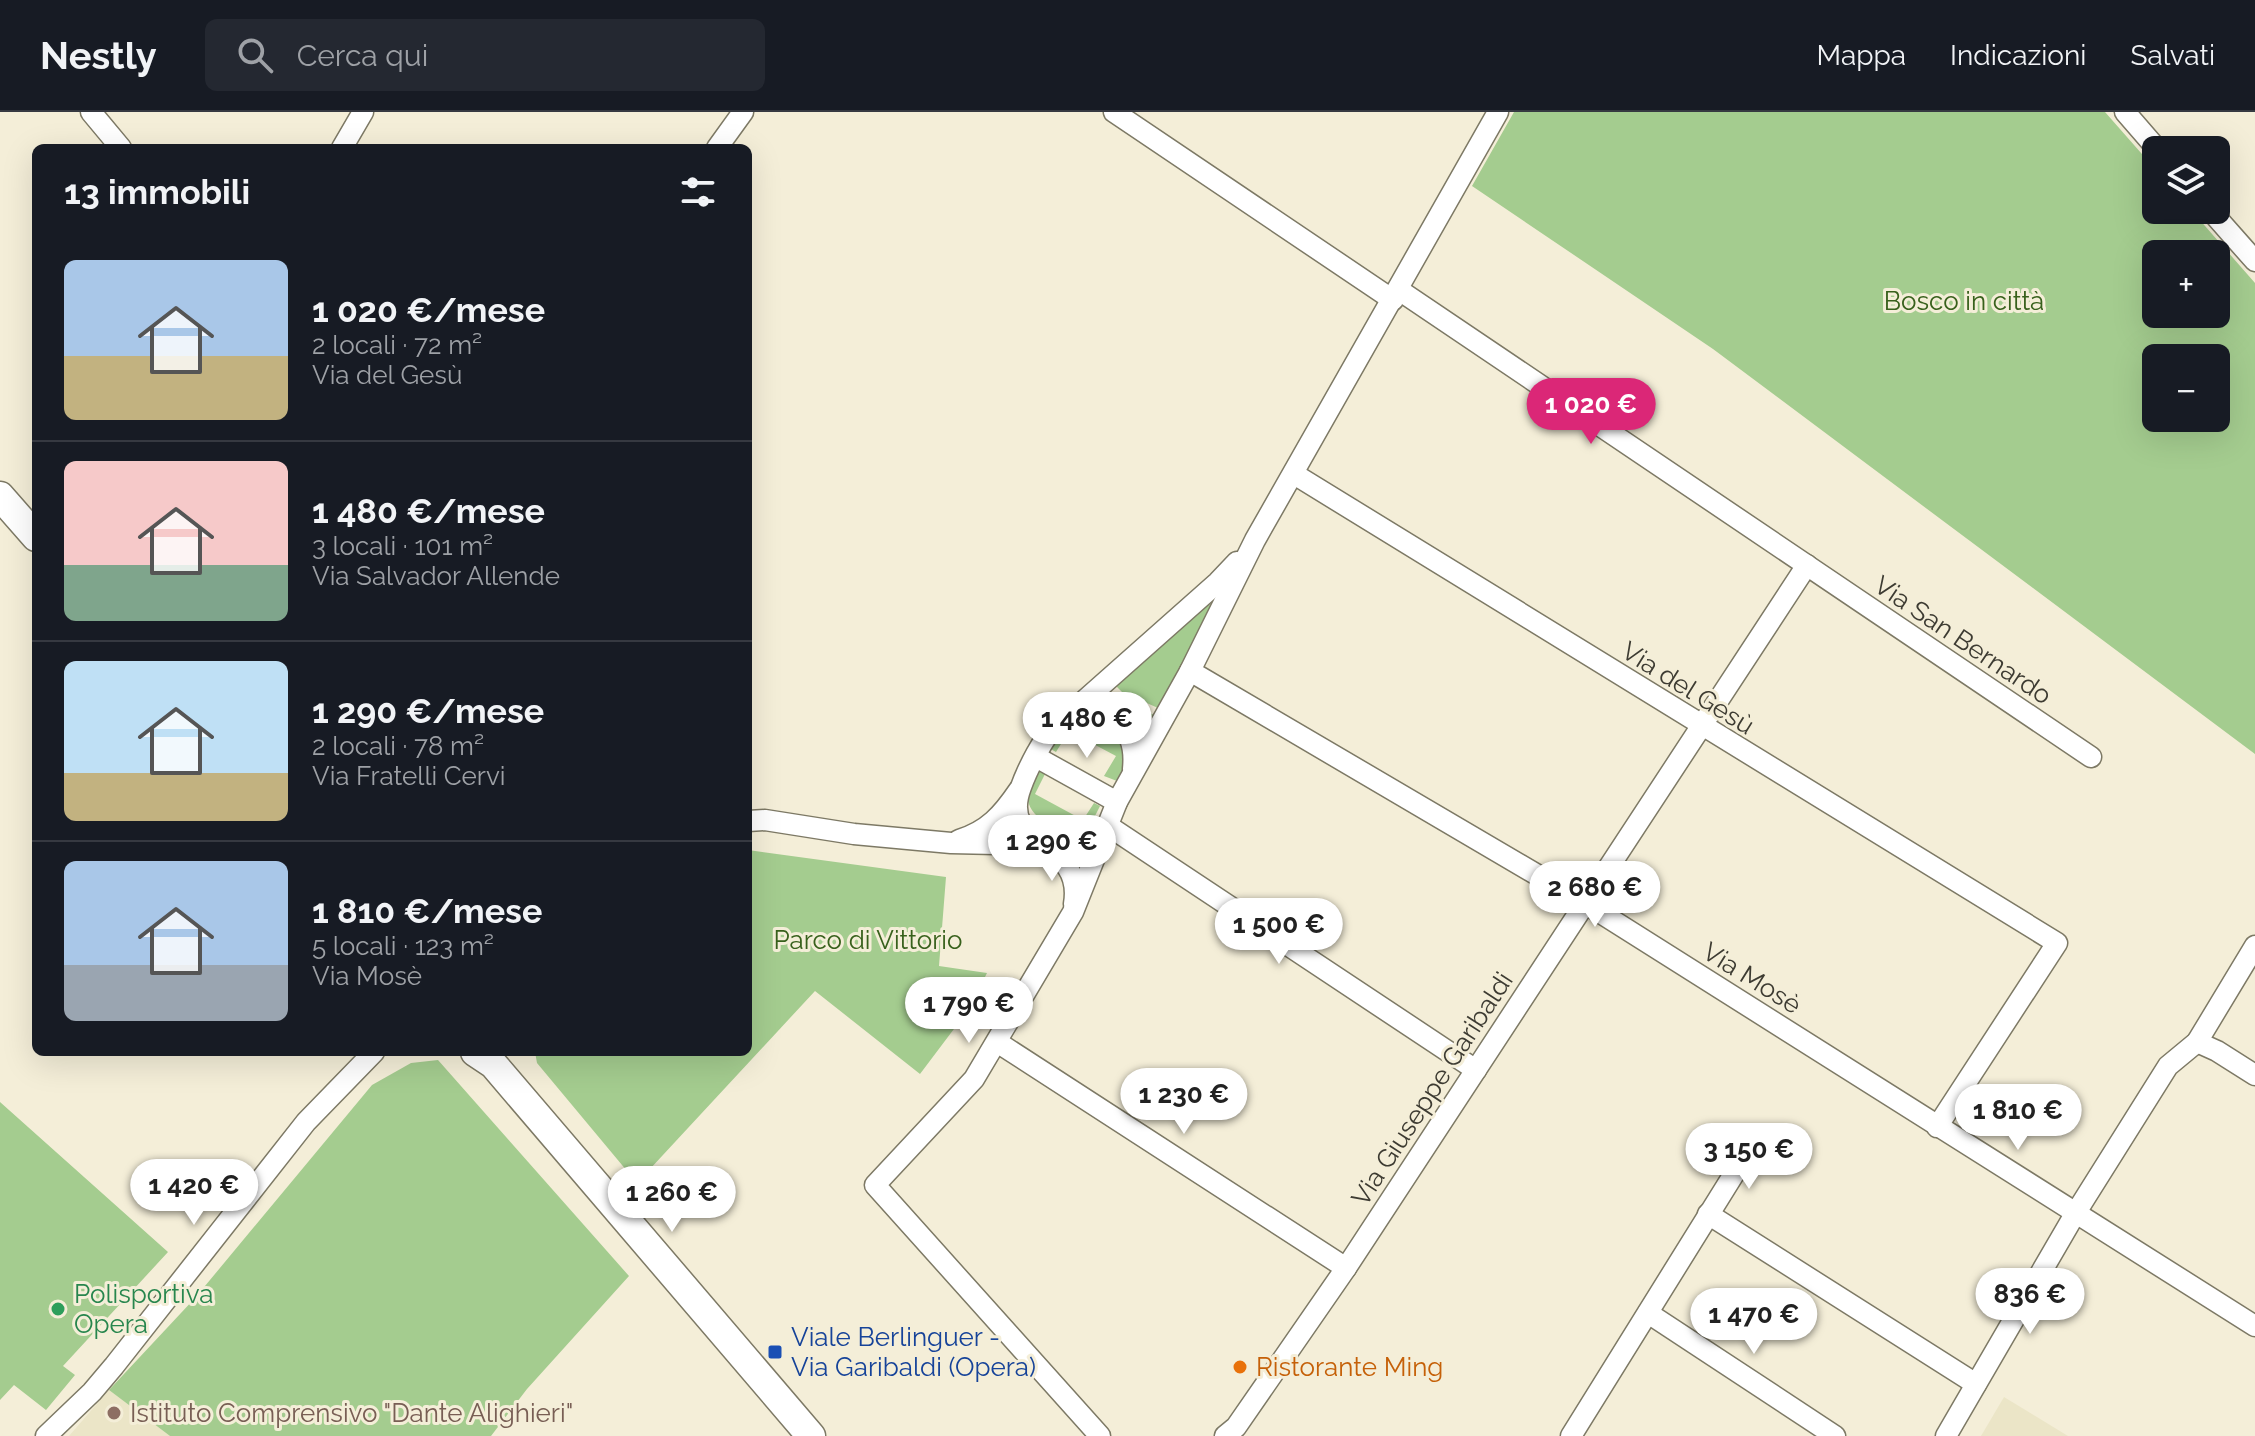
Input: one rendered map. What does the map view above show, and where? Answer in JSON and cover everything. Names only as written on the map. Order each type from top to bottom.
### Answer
[{"type":"street","points":[[91,112],[118,144]]},
{"type":"street","points":[[344,144],[363,112]]},
{"type":"street","points":[[720,144],[743,112]]},
{"type":"street","name":"Via San Bernardo","points":[[1114,112],[1807,565],[2091,757]]},
{"type":"street","points":[[1100,1436],[875,1185],[974,1079],[1073,912],[1117,802],[1190,671],[1255,540],[1498,112]]},
{"type":"street","points":[[2125,112],[2146,136]]},
{"type":"street","points":[[2222,224],[2255,261]]},
{"type":"street","name":"Via del Gesù","points":[[1294,474],[1701,727],[2057,943],[1937,1127]]},
{"type":"street","points":[[0,496],[32,532]]},
{"type":"street","points":[[951,843],[988,828],[1021,787],[1054,727],[1218,582],[1255,540]]},
{"type":"street","name":"Via Giuseppe Garibaldi","points":[[1225,1436],[1236,1427],[1346,1268],[1807,565]]},
{"type":"street","name":"Via Mosè","points":[[1190,671],[1585,903],[2255,1326]]},
{"type":"street","points":[[1065,718],[1087,712],[1114,720],[1131,743],[1133,770]]},
{"type":"street","points":[[1036,757],[1117,802]]},
{"type":"street","points":[[1021,787],[1017,804],[1020,821],[1032,839],[1061,858],[1070,869],[1076,891],[1073,912]]},
{"type":"street","points":[[752,821],[765,820],[832,832],[951,843],[1044,846],[1058,850],[1074,849],[1090,841],[1107,825]]},
{"type":"street","points":[[1107,825],[1476,1070]]},
{"type":"street","points":[[1946,1436],[2075,1214],[2168,1066],[2197,1042],[2255,946]]},
{"type":"street","points":[[997,1042],[1346,1268]]},
{"type":"street","points":[[2197,1042],[2255,1075]]},
{"type":"street","points":[[46,1436],[92,1392],[306,1122],[370,1056]]},
{"type":"street","points":[[485,1056],[811,1436]]},
{"type":"street","points":[[1577,1434],[1752,1145]]},
{"type":"street","points":[[1708,1214],[1976,1384]]},
{"type":"street","points":[[1648,1313],[1835,1436]]},
{"type":"shaded area","name":"Istituto Comprensivo \"Dante Alighieri\"","points":[[109,1390],[170,1436],[69,1436]]},
{"type":"shaded area","points":[[2004,1397],[2068,1436],[1981,1436]]},
{"type":"green space","name":"Bosco in città","points":[[1514,112],[2105,112],[2142,154],[2142,224],[2203,224],[2217,240],[2142,240],[2142,328],[2230,328],[2230,254],[2255,283],[2255,754],[1713,349],[1472,186]]},
{"type":"green space","points":[[1214,604],[1209,621],[1158,708],[1122,692],[1115,685],[1203,607]]},
{"type":"green space","points":[[1109,691],[1154,715],[1142,737],[1139,739],[1114,711],[1092,703]]},
{"type":"green space","points":[[1089,720],[1121,744],[1125,761],[1117,781],[1104,776],[1116,756],[1069,731],[1056,752],[1047,747],[1073,722]]},
{"type":"green space","points":[[1037,770],[1045,774],[1035,794],[1083,820],[1094,803],[1100,806],[1092,822],[1076,832],[1059,828],[1035,814],[1027,798]]},
{"type":"green space","name":"Parco di Vittorio","points":[[752,851],[946,877],[939,966],[987,973],[969,1009],[920,1074],[815,991],[637,1183],[537,1063],[536,1056],[752,1056]]},
{"type":"green space","points":[[438,1060],[629,1276],[527,1389],[491,1436],[170,1436],[109,1390],[195,1298],[372,1085],[411,1063]]},
{"type":"green space","name":"Polisportiva Opera","points":[[0,1102],[168,1252],[63,1366],[75,1375],[46,1410],[14,1385],[0,1400]]},
{"type":"place","name":"Polisportiva Opera","points":[[58,1309]]},
{"type":"place","name":"Viale Berlinguer - Via Garibaldi (Opera)","points":[[775,1352]]},
{"type":"place","name":"Ristorante Ming","points":[[1240,1367]]},
{"type":"place","name":"Istituto Comprensivo \"Dante Alighieri\"","points":[[114,1413]]}]
